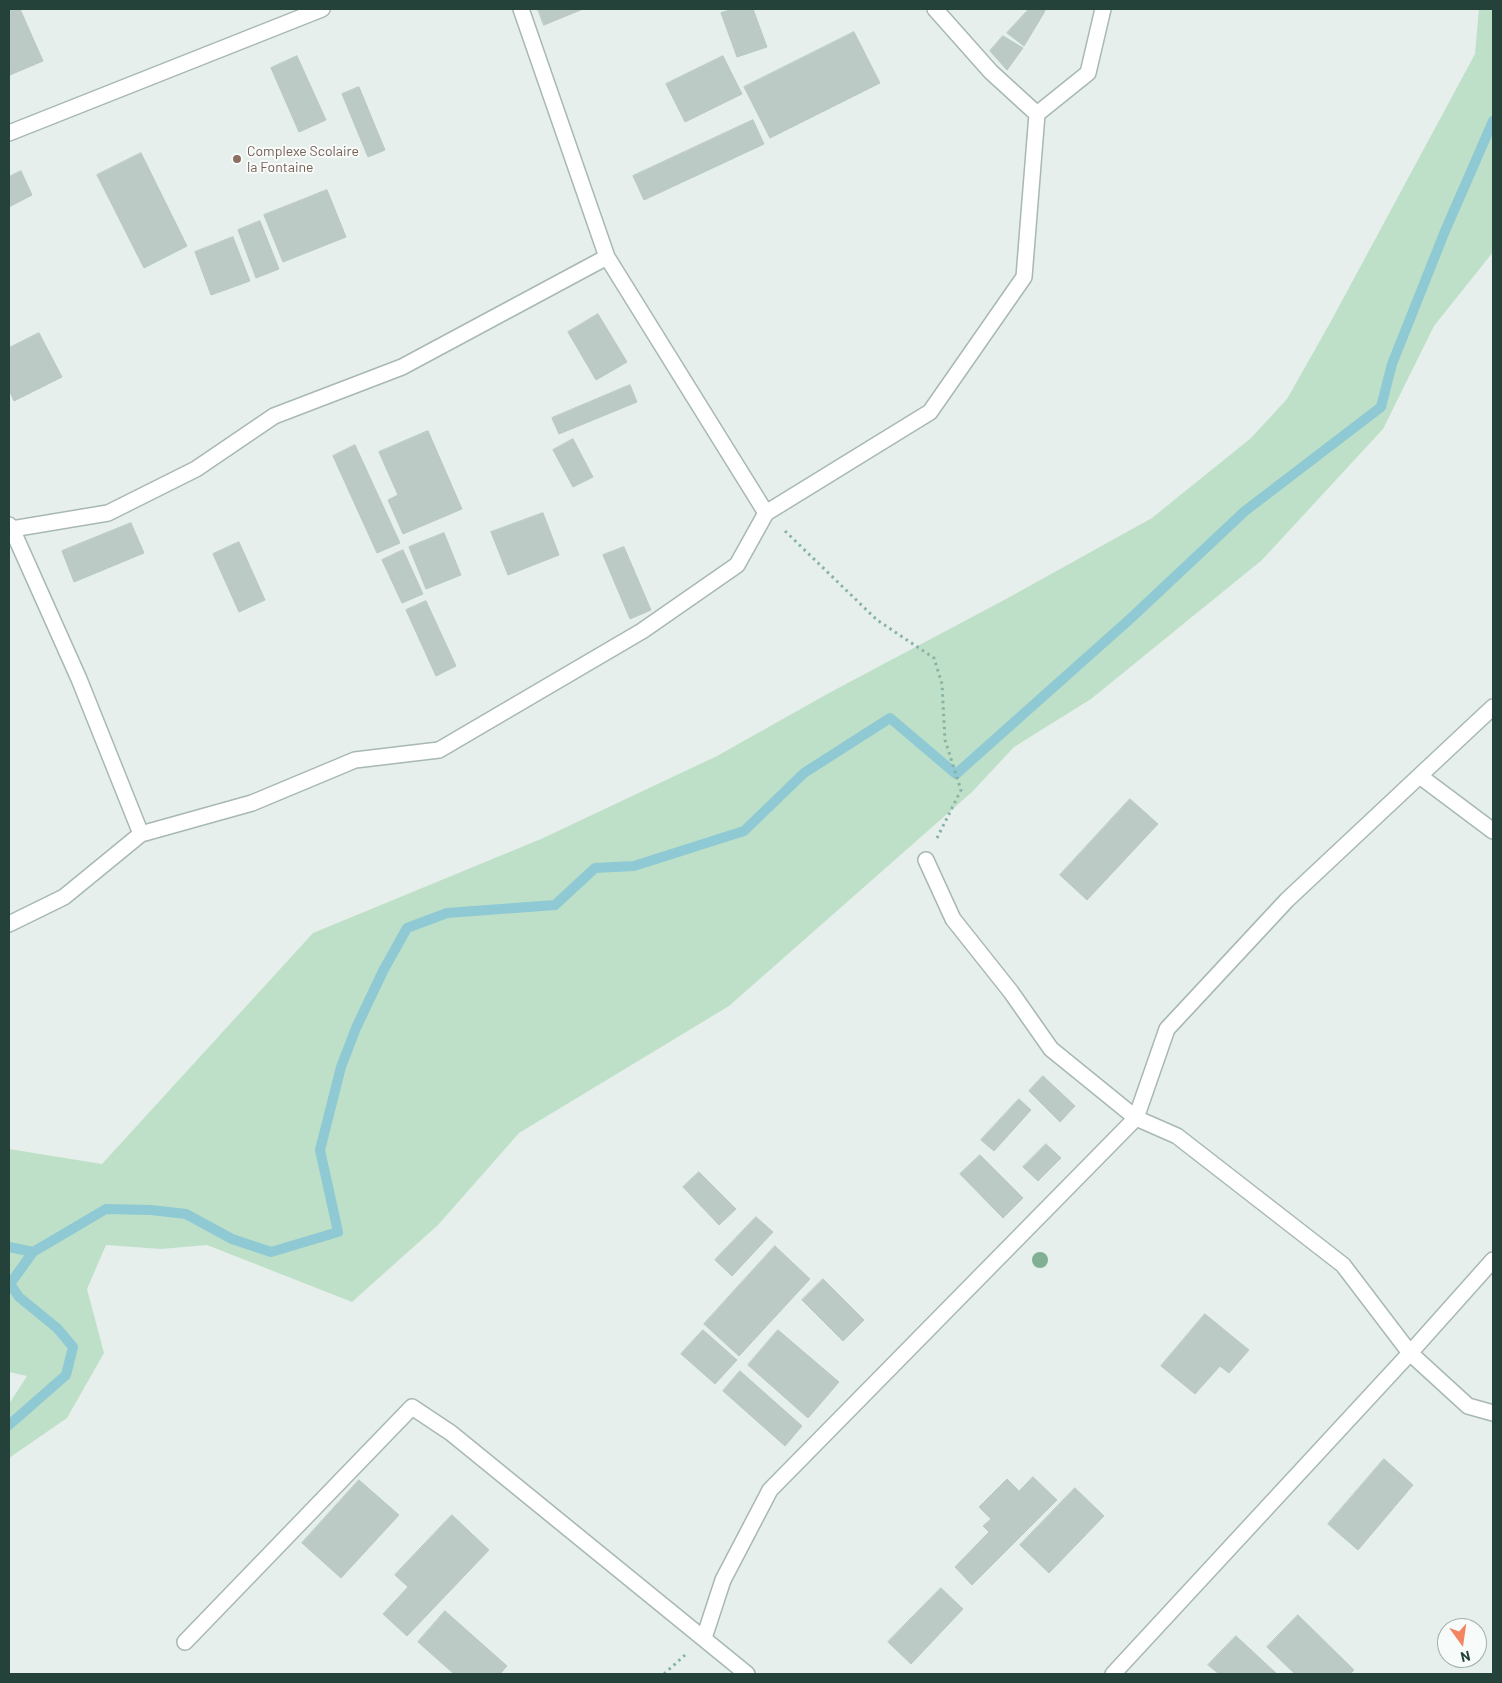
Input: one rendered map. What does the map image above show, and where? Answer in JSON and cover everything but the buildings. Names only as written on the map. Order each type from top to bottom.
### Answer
[{"type":"street","points":[[9,133],[322,9]]},
{"type":"street","points":[[522,9],[607,257],[766,514]]},
{"type":"street","points":[[935,9],[991,72],[1037,114]]},
{"type":"street","points":[[9,924],[64,897],[141,834],[252,803],[355,760],[439,750],[642,631],[737,565],[766,514],[930,412],[1024,278],[1037,114],[1088,73],[1103,9]]},
{"type":"street","points":[[141,834],[79,679],[10,527],[108,513],[196,469],[274,416],[402,367],[607,257]]},
{"type":"street","points":[[704,1638],[723,1580],[770,1490],[1136,1118],[1167,1029],[1287,900],[1493,707]]},
{"type":"street","points":[[1421,776],[1493,831]]},
{"type":"street","points":[[926,860],[953,919],[1011,992],[1051,1049],[1136,1118],[1176,1136],[1343,1265],[1410,1354],[1468,1406],[1493,1413]]},
{"type":"street","points":[[1113,1674],[1410,1354],[1493,1260]]},
{"type":"street","points":[[185,1642],[412,1407],[451,1432],[747,1674]]},
{"type":"path","points":[[766,514],[826,569],[877,620],[934,658],[942,684],[945,740],[961,790],[926,860]]},
{"type":"green space","points":[[1479,9],[1493,9],[1493,252],[1434,326],[1383,429],[1262,560],[1091,699],[1014,747],[972,792],[729,1006],[519,1133],[438,1225],[352,1302],[207,1245],[161,1249],[106,1245],[87,1289],[104,1353],[67,1418],[9,1458],[9,1404],[27,1376],[9,1372],[9,1149],[102,1164],[313,933],[541,839],[717,756],[829,693],[1006,599],[1152,518],[1251,438],[1287,399],[1475,54]]},
{"type":"waterway","points":[[9,1247],[33,1252],[106,1209],[151,1210],[186,1214],[232,1239],[271,1252],[338,1232],[320,1150],[341,1067],[356,1028],[383,971],[407,928],[447,913],[555,905],[595,868],[634,866],[744,831],[804,773],[890,718],[956,774],[1130,619],[1245,511],[1381,407],[1392,364],[1445,231],[1493,121]]},
{"type":"waterway","points":[[9,1425],[66,1375],[73,1347],[57,1328],[19,1297],[10,1284],[33,1252]]},
{"type":"place","name":"Complexe Scolaire la Fontaine","points":[[237,159]]}]
